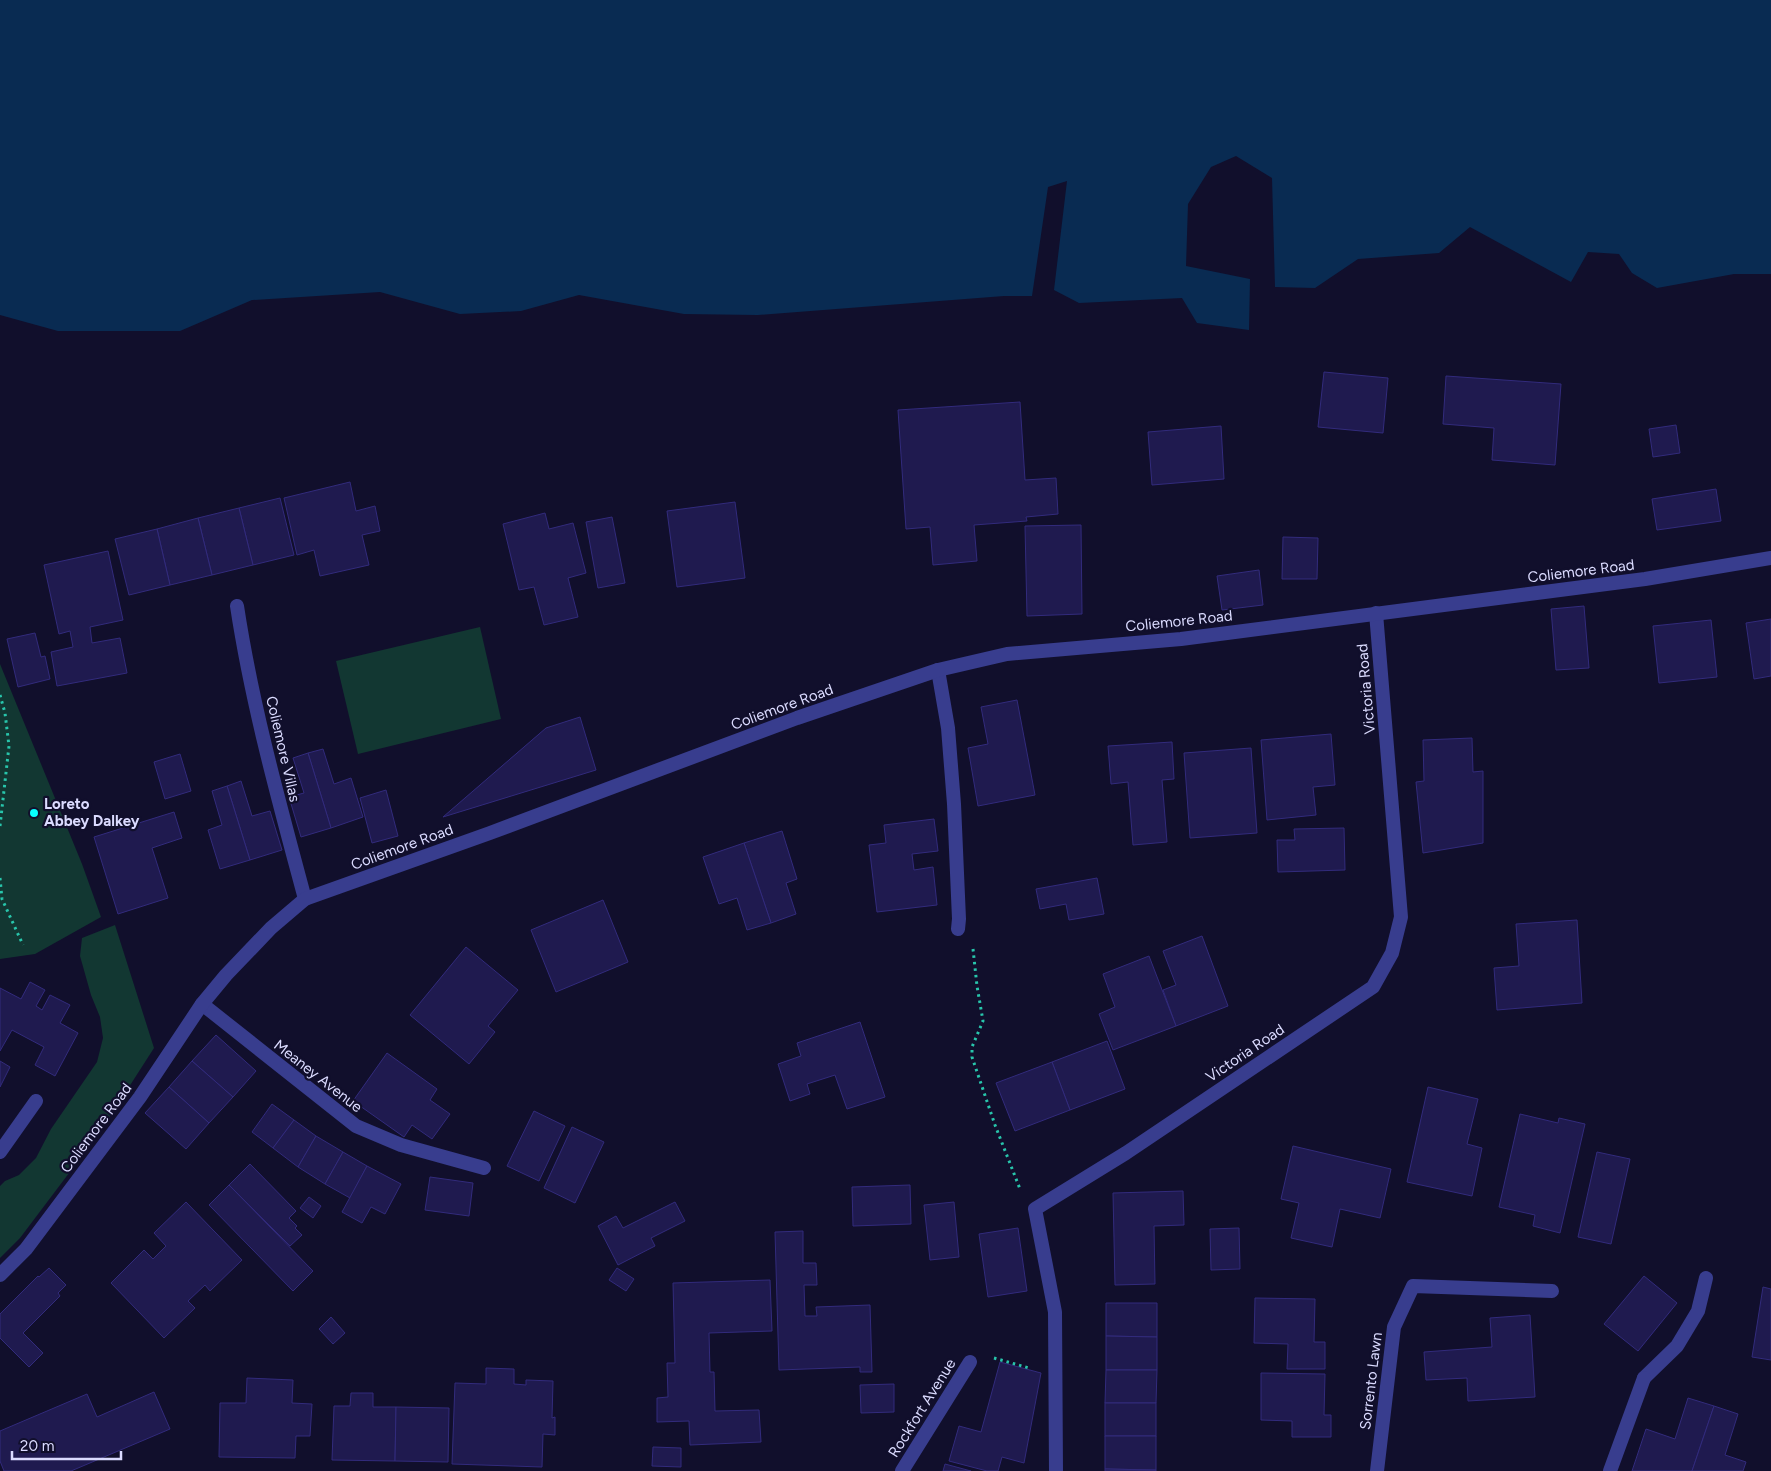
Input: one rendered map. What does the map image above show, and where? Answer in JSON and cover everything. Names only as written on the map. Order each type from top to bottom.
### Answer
[{"type":"street","name":"Coliemore Road","points":[[0,1275],[26,1249],[134,1104],[202,1004],[226,975],[271,928],[305,899],[490,833],[796,718],[938,670],[1007,654],[1181,638],[1644,579],[1771,558]]},
{"type":"street","name":"Coliemore Villas","points":[[237,606],[245,658],[258,715],[305,899]]},
{"type":"street","name":"Victoria Road","points":[[1036,1208],[1126,1153],[1373,987],[1392,953],[1401,917],[1376,613]]},
{"type":"street","points":[[938,670],[948,728],[953,795],[958,924]]},
{"type":"street","name":"Meaney Avenue","points":[[202,1004],[356,1126],[401,1145],[484,1168]]},
{"type":"street","points":[[0,1152],[36,1101]]},
{"type":"street","points":[[1036,1208],[1055,1312],[1056,1471]]},
{"type":"street","points":[[1610,1471],[1644,1378],[1677,1346],[1698,1311],[1706,1278]]},
{"type":"street","name":"Sorrento Lawn","points":[[1377,1471],[1394,1327],[1414,1286],[1552,1291]]},
{"type":"street","name":"Rockfort Avenue","points":[[902,1471],[970,1362]]},
{"type":"path","points":[[0,695],[10,746],[0,826]]},
{"type":"path","points":[[0,878],[2,899],[23,945]]},
{"type":"path","points":[[958,924],[973,918],[974,961],[983,1021],[972,1047],[972,1057],[995,1125],[1022,1193],[1036,1208]]},
{"type":"path","points":[[970,1362],[979,1359],[982,1354],[1056,1377]]},
{"type":"green space","points":[[480,627],[501,719],[358,754],[336,661]]},
{"type":"green space","name":"Loreto Abbey Dalkey","points":[[0,664],[82,864],[101,917],[35,954],[0,959]]},
{"type":"green space","points":[[115,925],[154,1048],[100,1132],[20,1238],[0,1258],[0,1186],[5,1181],[19,1175],[36,1158],[51,1129],[97,1062],[103,1038],[100,1017],[91,995],[80,956],[82,938]]},
{"type":"water","points":[[0,0],[1771,0],[1771,274],[1734,274],[1657,288],[1632,273],[1619,254],[1588,252],[1571,282],[1470,227],[1439,253],[1358,259],[1315,288],[1275,287],[1272,178],[1236,156],[1211,167],[1188,204],[1186,266],[1250,279],[1249,330],[1197,323],[1182,298],[1079,303],[1054,290],[1067,181],[1048,187],[1032,296],[1004,296],[758,315],[684,314],[579,295],[521,311],[460,314],[380,292],[252,300],[180,331],[58,331],[0,315]]},
{"type":"building","points":[[1324,372],[1388,378],[1383,433],[1318,427]]},
{"type":"building","points":[[1446,376],[1561,384],[1555,465],[1492,460],[1494,428],[1443,424]]},
{"type":"building","points":[[1020,402],[1025,480],[1056,478],[1058,514],[1026,517],[1027,521],[974,525],[977,561],[933,565],[930,527],[906,529],[898,410]]},
{"type":"building","points":[[1676,425],[1680,453],[1653,457],[1649,429]]},
{"type":"building","points":[[1221,426],[1224,479],[1152,485],[1148,432]]},
{"type":"building","points":[[350,482],[356,511],[375,506],[380,531],[362,535],[369,565],[320,576],[314,550],[297,555],[284,498]]},
{"type":"building","points":[[1716,489],[1721,521],[1657,530],[1652,499]]},
{"type":"building","points":[[280,498],[294,555],[253,565],[239,508]]},
{"type":"building","points":[[735,502],[745,578],[677,587],[667,511]]},
{"type":"building","points":[[239,508],[253,565],[212,575],[198,518]]},
{"type":"building","points":[[545,513],[549,529],[573,523],[586,573],[568,578],[578,617],[544,625],[534,587],[519,590],[503,524]]},
{"type":"building","points":[[612,517],[625,583],[598,588],[586,522]]},
{"type":"building","points":[[198,518],[212,575],[170,585],[157,529]]},
{"type":"building","points":[[1081,525],[1082,614],[1027,616],[1025,526]]},
{"type":"building","points":[[157,529],[170,585],[129,595],[115,539]]},
{"type":"building","points":[[1283,537],[1318,538],[1317,579],[1282,579]]},
{"type":"building","points":[[108,551],[123,620],[90,627],[92,643],[120,638],[127,673],[57,686],[51,652],[73,647],[70,631],[59,634],[44,565]]},
{"type":"building","points":[[1259,570],[1263,605],[1222,610],[1217,576]]},
{"type":"building","points":[[1584,606],[1589,668],[1556,670],[1551,609]]},
{"type":"building","points":[[1771,619],[1771,676],[1754,679],[1746,623]]},
{"type":"building","points":[[1711,620],[1717,677],[1659,683],[1653,626]]},
{"type":"building","points":[[35,633],[41,657],[45,656],[50,679],[18,687],[7,639]]},
{"type":"building","points":[[1017,700],[1035,795],[978,806],[968,748],[988,744],[981,707]]},
{"type":"building","points":[[580,717],[596,770],[443,817],[546,728]]},
{"type":"building","points":[[1331,734],[1335,785],[1313,787],[1316,815],[1267,820],[1261,740]]},
{"type":"building","points":[[1472,738],[1473,772],[1483,771],[1483,843],[1423,853],[1416,782],[1424,781],[1423,740]]},
{"type":"building","points":[[1172,742],[1174,779],[1162,780],[1167,842],[1133,845],[1128,782],[1111,784],[1108,746]]},
{"type":"building","points":[[1251,748],[1257,833],[1190,838],[1184,753]]},
{"type":"building","points":[[323,749],[334,784],[351,778],[363,817],[331,828],[308,753]]},
{"type":"building","points":[[308,753],[331,828],[301,837],[289,797],[304,793],[293,758]]},
{"type":"building","points":[[180,754],[191,791],[165,799],[154,762]]},
{"type":"building","points":[[241,781],[252,816],[270,811],[282,850],[250,860],[227,786]]},
{"type":"building","points":[[227,786],[250,860],[220,869],[208,830],[222,825],[212,791]]},
{"type":"building","points":[[386,790],[398,836],[372,843],[360,798]]},
{"type":"building","points":[[174,812],[182,838],[152,848],[168,898],[118,914],[94,837]]},
{"type":"building","points":[[934,819],[938,851],[912,854],[914,870],[933,867],[937,905],[877,912],[869,845],[886,843],[884,825]]},
{"type":"building","points":[[1344,828],[1345,870],[1278,872],[1277,840],[1295,840],[1294,829]]},
{"type":"building","points":[[782,831],[797,879],[786,883],[796,914],[771,923],[744,843]]},
{"type":"building","points":[[744,843],[771,923],[747,930],[737,898],[719,904],[703,857]]},
{"type":"building","points":[[1097,878],[1104,914],[1069,920],[1066,904],[1040,909],[1036,889]]},
{"type":"building","points":[[603,900],[628,962],[556,992],[531,930]]},
{"type":"building","points":[[1577,920],[1582,1003],[1497,1010],[1494,968],[1519,966],[1516,924]]},
{"type":"building","points":[[1202,936],[1228,1006],[1176,1026],[1163,990],[1176,985],[1163,951]]},
{"type":"building","points":[[466,947],[518,990],[488,1026],[495,1032],[469,1064],[410,1015]]},
{"type":"building","points":[[1149,956],[1176,1026],[1113,1050],[1099,1014],[1115,1007],[1103,974]]},
{"type":"building","points":[[30,982],[45,990],[36,1006],[42,1010],[50,995],[70,1005],[60,1023],[78,1033],[55,1076],[35,1065],[44,1047],[12,1030],[0,1051],[0,988],[21,999]]},
{"type":"building","points":[[860,1022],[885,1097],[847,1109],[835,1075],[807,1084],[810,1094],[790,1101],[778,1064],[801,1056],[797,1043]]},
{"type":"building","points":[[216,1035],[256,1071],[233,1097],[192,1061]]},
{"type":"building","points":[[1107,1041],[1125,1089],[1070,1110],[1052,1062]]},
{"type":"building","points":[[387,1053],[437,1089],[430,1100],[450,1114],[432,1139],[412,1125],[404,1137],[353,1101]]},
{"type":"building","points":[[0,1061],[10,1067],[0,1087]]},
{"type":"building","points":[[192,1061],[233,1097],[209,1123],[169,1087]]},
{"type":"building","points":[[1052,1062],[1070,1110],[1015,1131],[996,1083]]},
{"type":"building","points":[[169,1087],[209,1123],[186,1149],[145,1113]]},
{"type":"building","points":[[1428,1087],[1478,1099],[1467,1144],[1482,1148],[1472,1196],[1407,1182]]},
{"type":"building","points":[[272,1104],[294,1120],[273,1148],[252,1132]]},
{"type":"building","points":[[534,1111],[565,1126],[539,1181],[507,1166]]},
{"type":"building","points":[[1520,1114],[1558,1123],[1559,1118],[1585,1124],[1560,1233],[1533,1226],[1535,1215],[1499,1207]]},
{"type":"building","points":[[294,1120],[316,1136],[298,1167],[273,1148]]},
{"type":"building","points":[[572,1127],[604,1142],[575,1203],[544,1188]]},
{"type":"building","points":[[316,1136],[343,1152],[325,1184],[298,1167]]},
{"type":"building","points":[[1293,1146],[1391,1169],[1380,1218],[1340,1209],[1332,1247],[1291,1238],[1299,1203],[1281,1199]]},
{"type":"building","points":[[343,1152],[367,1166],[350,1198],[325,1184]]},
{"type":"building","points":[[1597,1152],[1630,1159],[1611,1244],[1578,1237]]},
{"type":"building","points":[[250,1164],[296,1211],[289,1218],[302,1235],[290,1246],[229,1185]]},
{"type":"building","points":[[367,1166],[401,1184],[385,1214],[371,1207],[362,1223],[342,1212]]},
{"type":"building","points":[[430,1177],[473,1183],[469,1216],[425,1210]]},
{"type":"building","points":[[229,1185],[313,1271],[293,1291],[209,1205]]},
{"type":"building","points":[[910,1185],[911,1224],[853,1226],[852,1187]]},
{"type":"building","points":[[1183,1191],[1184,1225],[1154,1226],[1155,1284],[1115,1285],[1113,1193]]},
{"type":"building","points":[[309,1197],[321,1206],[313,1218],[300,1208]]},
{"type":"building","points":[[186,1202],[242,1260],[210,1291],[205,1285],[188,1301],[195,1308],[164,1338],[111,1283],[144,1250],[153,1259],[166,1246],[154,1233]]},
{"type":"building","points":[[675,1202],[685,1221],[651,1238],[655,1246],[618,1265],[598,1226],[616,1216],[623,1228]]},
{"type":"building","points":[[954,1202],[959,1257],[930,1260],[924,1205]]},
{"type":"building","points":[[1018,1228],[1027,1291],[988,1297],[979,1234]]},
{"type":"building","points":[[1239,1228],[1240,1269],[1211,1270],[1210,1229]]},
{"type":"building","points":[[803,1231],[803,1263],[816,1263],[817,1285],[804,1285],[805,1316],[817,1316],[816,1307],[870,1305],[872,1372],[860,1372],[860,1367],[779,1370],[775,1232]]},
{"type":"building","points":[[49,1268],[66,1285],[58,1293],[60,1296],[23,1333],[43,1353],[29,1367],[0,1338],[0,1314],[38,1276]]},
{"type":"building","points":[[617,1268],[634,1279],[626,1291],[609,1280]]},
{"type":"building","points":[[1644,1276],[1677,1303],[1638,1351],[1604,1324]]},
{"type":"building","points":[[770,1280],[772,1331],[709,1333],[710,1372],[714,1372],[715,1411],[759,1410],[761,1442],[690,1445],[689,1421],[657,1422],[657,1398],[668,1397],[667,1363],[675,1363],[673,1283]]},
{"type":"building","points":[[1763,1287],[1771,1289],[1771,1360],[1752,1357]]},
{"type":"building","points":[[1255,1298],[1315,1299],[1314,1342],[1325,1342],[1325,1369],[1287,1369],[1288,1344],[1254,1343]]},
{"type":"building","points":[[1106,1303],[1157,1303],[1157,1337],[1106,1336]]},
{"type":"building","points":[[1530,1315],[1535,1397],[1468,1401],[1467,1378],[1426,1380],[1424,1352],[1492,1347],[1490,1318]]},
{"type":"building","points":[[331,1317],[345,1333],[333,1344],[319,1329]]},
{"type":"building","points":[[1106,1336],[1157,1337],[1157,1370],[1106,1370]]},
{"type":"building","points":[[1000,1362],[1041,1373],[1024,1463],[1002,1457],[998,1471],[987,1471],[949,1461],[959,1426],[981,1432]]},
{"type":"building","points":[[486,1368],[514,1369],[514,1384],[526,1385],[526,1380],[553,1381],[552,1418],[555,1417],[555,1435],[543,1434],[542,1467],[452,1464],[455,1383],[486,1384]]},
{"type":"building","points":[[1106,1370],[1157,1370],[1156,1403],[1105,1403]]},
{"type":"building","points":[[1261,1373],[1325,1374],[1324,1415],[1331,1415],[1331,1437],[1292,1437],[1292,1421],[1261,1420]]},
{"type":"building","points":[[247,1378],[293,1380],[292,1403],[312,1404],[310,1436],[296,1436],[295,1458],[219,1457],[220,1403],[246,1403]]},
{"type":"building","points":[[894,1384],[894,1412],[861,1413],[860,1385]]},
{"type":"building","points":[[154,1392],[170,1429],[71,1471],[4,1471],[0,1461],[0,1431],[87,1394],[97,1417]]},
{"type":"building","points":[[351,1393],[373,1393],[373,1407],[396,1407],[395,1461],[332,1460],[334,1406],[350,1406]]},
{"type":"building","points":[[1688,1398],[1714,1406],[1692,1471],[1632,1471],[1646,1429],[1675,1439]]},
{"type":"building","points":[[1105,1403],[1156,1403],[1156,1436],[1105,1436]]},
{"type":"building","points":[[1714,1406],[1738,1414],[1725,1455],[1746,1462],[1743,1471],[1692,1471]]},
{"type":"building","points":[[396,1407],[449,1408],[448,1462],[395,1461]]},
{"type":"building","points":[[1105,1436],[1156,1436],[1156,1470],[1105,1469]]},
{"type":"building","points":[[653,1447],[681,1448],[681,1467],[652,1466]]},
{"type":"building","points":[[945,1464],[971,1471],[943,1471]]},
{"type":"building","points":[[1105,1469],[1156,1470],[1156,1471],[1105,1471]]},
{"type":"place","name":"Loreto Abbey Dalkey","points":[[34,813]]}]
